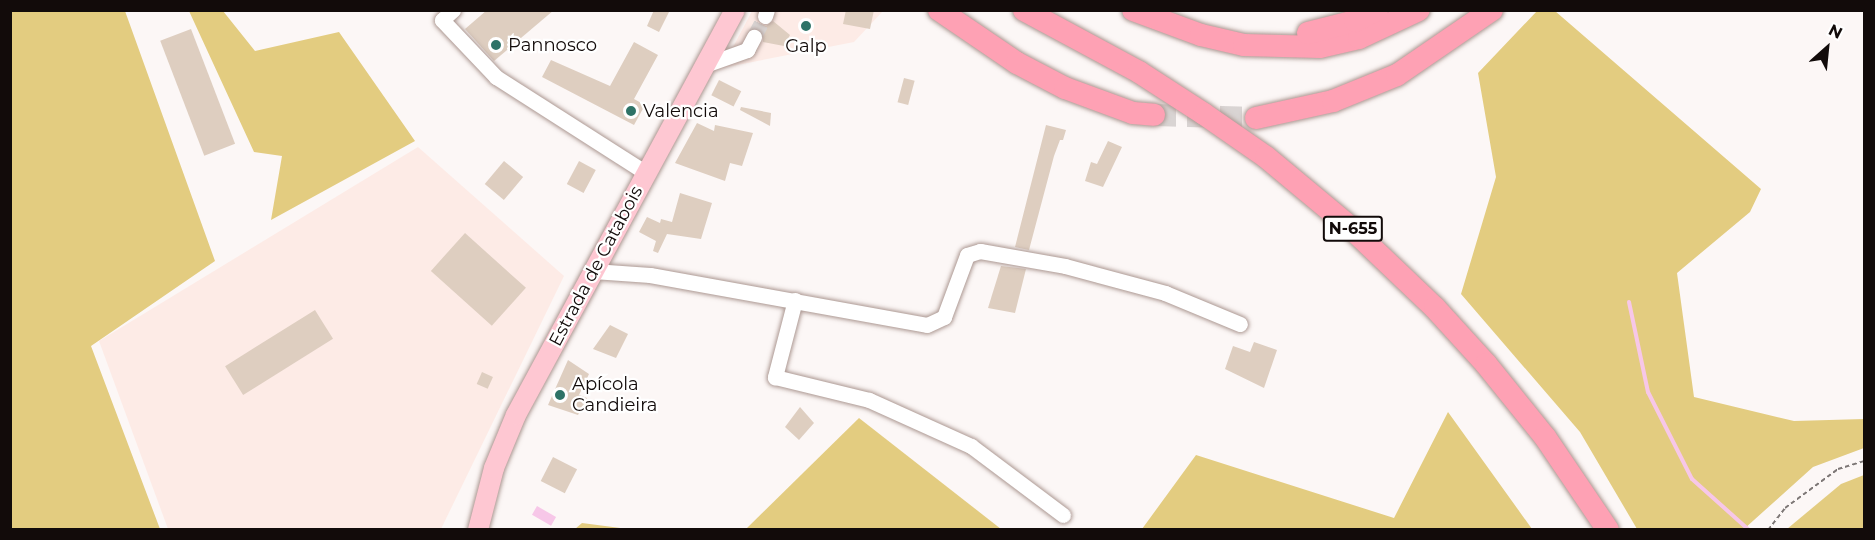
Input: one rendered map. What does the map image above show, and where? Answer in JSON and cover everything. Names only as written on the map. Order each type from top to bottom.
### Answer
[{"type":"highway","points":[[939,10],[1017,63],[1065,88],[1133,113],[1154,115]]},
{"type":"highway","name":"N-655","points":[[1024,10],[1139,72],[1204,114],[1266,158],[1350,227],[1435,308],[1486,364],[1545,437],[1608,530]]},
{"type":"highway","points":[[1133,10],[1202,35],[1244,45],[1320,47],[1359,38],[1419,10]]},
{"type":"highway","points":[[1153,10],[1208,28],[1287,36],[1323,32],[1377,10]]},
{"type":"highway","points":[[1256,118],[1334,101],[1398,75],[1492,10]]},
{"type":"main road","name":"Estrada de Catabois","points":[[478,530],[505,438],[735,10]]},
{"type":"street","points":[[453,10],[442,20],[496,77],[646,173]]},
{"type":"street","points":[[705,65],[747,50],[754,37]]},
{"type":"street","points":[[593,271],[650,275],[927,325],[944,317],[967,255],[980,250],[1056,264],[1165,293],[1240,324]]},
{"type":"street","points":[[795,300],[775,377],[869,400],[971,446],[1063,515]]},
{"type":"path","points":[[1768,530],[1785,508],[1838,469],[1864,461]]},
{"type":"shaded area","points":[[10,11],[125,11],[215,261],[91,346],[160,529],[11,529]]},
{"type":"shaded area","points":[[189,11],[223,11],[255,51],[339,32],[415,141],[271,220],[282,156],[254,152]]},
{"type":"shaded area","name":"Galp","points":[[752,11],[883,11],[854,42],[722,68]]},
{"type":"shaded area","points":[[1537,11],[1555,11],[1761,189],[1750,212],[1677,273],[1694,397],[1794,421],[1864,419],[1864,448],[1813,467],[1744,529],[1637,529],[1580,432],[1461,294],[1496,177],[1478,73]]},
{"type":"shaded area","points":[[418,147],[564,276],[441,529],[168,529],[99,341]]},
{"type":"shaded area","points":[[1448,412],[1532,529],[1142,529],[1196,455],[1394,518]]},
{"type":"shaded area","points":[[859,418],[1001,529],[746,529]]},
{"type":"shaded area","points":[[1864,475],[1864,529],[1787,529],[1841,484]]},
{"type":"shaded area","points":[[537,506],[556,517],[551,526],[532,515]]},
{"type":"shaded area","points":[[582,523],[628,529],[575,529]]},
{"type":"building","name":"Pannosco","points":[[487,10],[554,10],[494,61],[465,29]]},
{"type":"building","points":[[654,10],[670,10],[659,32],[647,26]]},
{"type":"building","points":[[846,10],[874,10],[870,29],[843,24]]},
{"type":"building","points":[[773,21],[790,35],[784,46],[763,42],[763,32],[755,28],[758,23],[766,26]]},
{"type":"building","points":[[191,29],[235,144],[204,156],[160,41]]},
{"type":"building","points":[[634,42],[658,55],[634,99],[645,105],[634,125],[542,77],[551,60],[610,86]]},
{"type":"building","points":[[904,78],[915,81],[908,105],[898,102]]},
{"type":"building","points":[[719,80],[741,91],[734,106],[711,95]]},
{"type":"building","points":[[741,107],[771,113],[770,126],[740,110]]},
{"type":"building","points":[[697,123],[714,131],[715,125],[753,133],[742,166],[730,163],[725,181],[675,163]]},
{"type":"building","points":[[1046,125],[1066,130],[1054,156],[1029,250],[1015,247]]},
{"type":"building","points":[[1108,141],[1122,147],[1103,187],[1085,181],[1091,162],[1097,164]]},
{"type":"building","points":[[504,161],[523,177],[504,200],[485,184]]},
{"type":"building","points":[[579,161],[596,170],[584,193],[567,184]]},
{"type":"building","points":[[680,193],[712,203],[701,239],[667,234],[658,253],[653,251],[656,241],[639,232],[647,217],[660,223],[661,219],[672,222]]},
{"type":"building","points":[[465,233],[526,288],[492,326],[431,271]]},
{"type":"building","points":[[1001,266],[1026,269],[1015,313],[988,308]]},
{"type":"building","points":[[315,310],[333,339],[243,395],[225,366]]},
{"type":"building","points":[[610,325],[628,334],[616,358],[593,349]]},
{"type":"building","points":[[1254,342],[1277,350],[1264,388],[1225,369],[1233,346],[1250,352]]},
{"type":"building","points":[[568,360],[589,374],[579,395],[587,398],[578,415],[548,405]]},
{"type":"building","points":[[482,372],[493,377],[488,389],[477,384]]},
{"type":"building","points":[[800,407],[814,423],[799,440],[785,427]]},
{"type":"building","points":[[553,457],[577,469],[565,493],[541,481]]},
{"type":"waterway","points":[[1629,302],[1648,392],[1692,479],[1749,530]]},
{"type":"tunnel","points":[[754,37],[765,16]]},
{"type":"tunnel","points":[[1154,115],[1256,118]]},
{"type":"place","name":"Galp","points":[[806,26]]},
{"type":"place","name":"Pannosco","points":[[496,45]]},
{"type":"place","name":"Valencia","points":[[631,111]]},
{"type":"place","name":"Apícola Candieira","points":[[560,395]]}]
